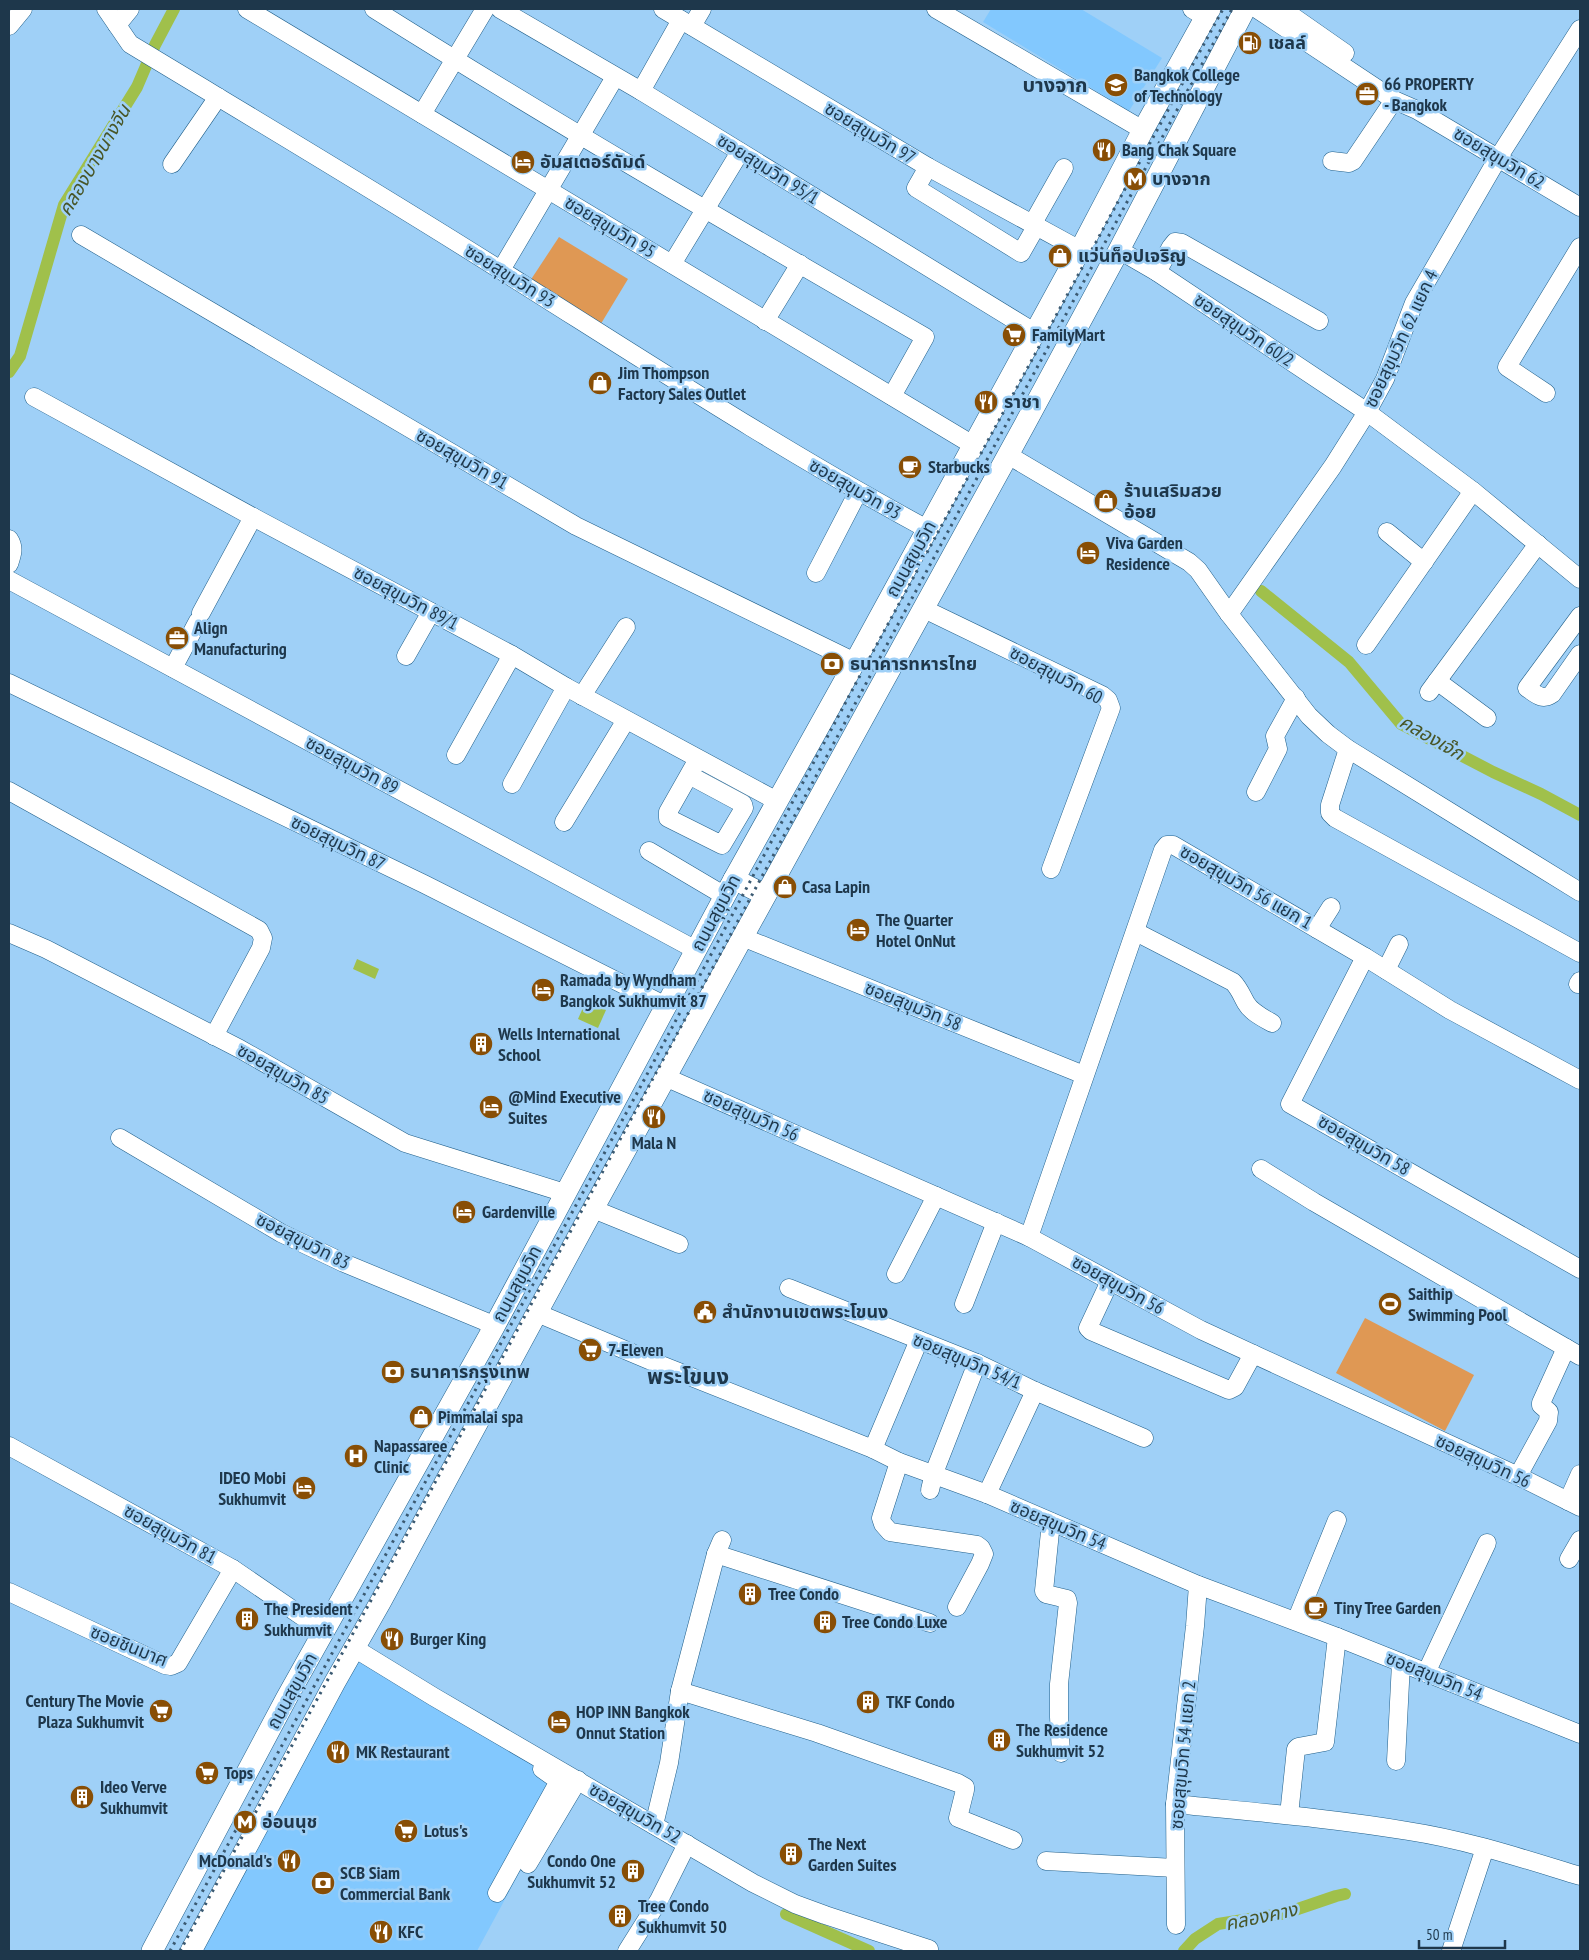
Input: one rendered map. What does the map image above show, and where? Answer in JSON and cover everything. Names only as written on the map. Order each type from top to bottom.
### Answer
[{"type":"main road","name":"ถนนสุขุมวิท","points":[[191,1951],[665,1077],[1008,455],[1119,250],[1245,9]]},
{"type":"main road","name":"ถนนสุขุมวิท","points":[[152,1951],[286,1700],[326,1632],[494,1327],[777,801],[1080,250],[1202,12]]},
{"type":"main road","points":[[730,888],[766,895]]},
{"type":"main road","points":[[326,1632],[354,1648]]},
{"type":"street","points":[[9,26],[23,9]]},
{"type":"street","name":"ซอยสุขุมวิท 93","points":[[106,9],[130,44],[501,270],[722,410],[858,492],[927,529]]},
{"type":"street","points":[[117,25],[130,9]]},
{"type":"street","name":"ซอยสุขุมวิท 95","points":[[247,9],[973,445]]},
{"type":"street","points":[[374,9],[582,136],[925,337],[892,396]]},
{"type":"street","points":[[422,114],[484,9]]},
{"type":"street","name":"ซอยสุขุมวิท 95/1","points":[[500,9],[641,91],[1034,332]]},
{"type":"street","name":"ซอยสุขุมวิท 97","points":[[663,9],[928,167],[1080,250]]},
{"type":"street","points":[[641,91],[687,23],[702,9]]},
{"type":"street","points":[[936,9],[1142,130]]},
{"type":"street","name":"ซอยสุขุมวิท 62","points":[[1257,9],[1394,100],[1417,110],[1580,207]]},
{"type":"street","name":"ซอยสุขุมวิท 62","points":[[1282,9],[1401,91],[1417,110]]},
{"type":"street","name":"ซอยสุขุมวิท 62 แยก 4","points":[[1229,614],[1333,466],[1366,412],[1385,379],[1414,303],[1498,158],[1580,29]]},
{"type":"street","points":[[501,270],[582,136],[615,77]]},
{"type":"street","points":[[172,164],[218,97]]},
{"type":"street","points":[[1332,161],[1349,163],[1353,161],[1394,100]]},
{"type":"street","points":[[672,264],[740,152]]},
{"type":"street","points":[[928,167],[916,188],[1021,253],[1064,168]]},
{"type":"street","name":"ซอยสุขุมวิท 91","points":[[81,236],[576,526],[855,662]]},
{"type":"street","points":[[1157,272],[1171,247],[1176,242],[1182,243],[1319,322]]},
{"type":"street","points":[[1546,393],[1507,367],[1575,266],[1580,247]]},
{"type":"street","name":"ซอยสุขุมวิท 60/2","points":[[1119,250],[1157,272],[1366,412],[1473,491],[1580,579]]},
{"type":"street","points":[[766,321],[800,264]]},
{"type":"street","name":"ซอยสุขุมวิท 89/1","points":[[34,397],[253,517],[512,655],[582,696],[777,801]]},
{"type":"street","points":[[1008,455],[1189,562],[1198,570],[1229,614],[1309,716],[1328,734],[1348,749],[1580,892]]},
{"type":"street","points":[[1366,645],[1473,491]]},
{"type":"street","points":[[816,573],[858,492]]},
{"type":"street","points":[[173,668],[253,517]]},
{"type":"street","points":[[1387,532],[1424,562]]},
{"type":"street","points":[[9,539],[13,545],[13,552],[9,564]]},
{"type":"street","points":[[1487,718],[1433,686],[1538,544]]},
{"type":"street","name":"ซอยสุขุมวิท 89","points":[[9,580],[696,950]]},
{"type":"street","name":"ซอยสุขุมวิท 60","points":[[924,609],[1102,695],[1108,700],[1111,708],[1051,869]]},
{"type":"street","points":[[406,656],[431,612]]},
{"type":"street","points":[[1578,622],[1527,688],[1543,698],[1547,698],[1552,694],[1580,654]]},
{"type":"street","points":[[582,696],[626,627]]},
{"type":"street","points":[[456,755],[512,655]]},
{"type":"street","name":"ซอยสุขุมวิท 87","points":[[9,683],[424,884],[666,1006]]},
{"type":"street","points":[[512,784],[566,687]]},
{"type":"street","points":[[1256,792],[1278,749],[1275,736],[1296,698]]},
{"type":"street","points":[[564,822],[626,720]]},
{"type":"street","points":[[1348,749],[1330,805],[1330,813],[1335,818],[1580,953]]},
{"type":"street","points":[[689,775],[698,759]]},
{"type":"street","points":[[9,790],[259,930],[263,938],[261,948],[214,1036]]},
{"type":"street","name":"ซอยสุขุมวิท 56 แยก 1","points":[[1030,1236],[1084,1075],[1136,932],[1163,850],[1167,845],[1174,844],[1365,957],[1450,1010],[1580,1080]]},
{"type":"street","points":[[649,851],[730,888]]},
{"type":"street","points":[[1317,929],[1331,907]]},
{"type":"street","points":[[1136,932],[1233,982],[1237,985],[1247,1005],[1272,1023]]},
{"type":"street","name":"ซอยสุขุมวิท 85","points":[[9,933],[46,949],[214,1036],[405,1143],[566,1193]]},
{"type":"street","name":"ซอยสุขุมวิท 58","points":[[742,937],[1084,1075]]},
{"type":"street","points":[[1386,970],[1399,944]]},
{"type":"street","name":"ซอยสุขุมวิท 58","points":[[1365,957],[1290,1104],[1580,1269]]},
{"type":"street","name":"ซอยสุขุมวิท 56","points":[[665,1077],[1030,1236],[1201,1330],[1518,1476],[1574,1504],[1580,1474]]},
{"type":"street","name":"ซอยสุขุมวิท 83","points":[[120,1138],[281,1233],[344,1264],[484,1321],[494,1327]]},
{"type":"street","points":[[1261,1169],[1314,1202],[1573,1352],[1541,1404],[1549,1412],[1548,1421],[1518,1476]]},
{"type":"street","points":[[896,1274],[936,1196]]},
{"type":"street","points":[[593,1209],[679,1244]]},
{"type":"street","points":[[964,1304],[996,1222]]},
{"type":"street","points":[[1110,1280],[1088,1328],[1091,1331],[1228,1390],[1235,1387],[1253,1354]]},
{"type":"street","name":"ซอยสุขุมวิท 54/1","points":[[788,1288],[977,1363],[1035,1391],[1144,1438]]},
{"type":"street","name":"ซอยสุขุมวิท 54","points":[[537,1313],[647,1360],[874,1449],[900,1462],[932,1482],[987,1494],[1198,1585],[1296,1621],[1580,1734]]},
{"type":"street","points":[[874,1449],[919,1340]]},
{"type":"street","points":[[932,1482],[977,1363]]},
{"type":"street","points":[[987,1494],[1035,1391]]},
{"type":"street","name":"ซอยสุขุมวิท 81","points":[[9,1446],[233,1569],[326,1632]]},
{"type":"street","points":[[900,1462],[881,1518],[886,1528],[890,1532],[977,1545],[984,1554],[957,1606]]},
{"type":"street","points":[[1296,1621],[1337,1520]]},
{"type":"street","points":[[1051,1522],[1044,1591],[1046,1594],[1067,1599],[1068,1603],[1059,1684],[1061,1753]]},
{"type":"street","points":[[1569,1559],[1580,1540]]},
{"type":"street","points":[[1426,1673],[1487,1543]]},
{"type":"street","points":[[654,1825],[669,1763],[680,1692],[719,1547],[930,1623]]},
{"type":"street","name":"ซอยชินมาศ","points":[[9,1592],[165,1665],[171,1666],[178,1663],[233,1569]]},
{"type":"street","name":"ซอยสุขุมวิท 54 แยก 2","points":[[1176,1925],[1175,1804],[1198,1585]]},
{"type":"street","points":[[1289,1815],[1295,1751],[1298,1747],[1325,1742],[1337,1637]]},
{"type":"street","name":"ซอยสุขุมวิท 52","points":[[354,1648],[752,1883],[795,1904],[929,1949]]},
{"type":"street","points":[[1396,1761],[1401,1663]]},
{"type":"street","points":[[680,1692],[817,1733],[958,1783],[965,1787],[958,1818],[1013,1840]]},
{"type":"street","points":[[497,1893],[559,1781],[536,1765]]},
{"type":"street","points":[[528,1864],[578,1780]]},
{"type":"street","points":[[1175,1804],[1289,1815],[1409,1831],[1485,1848],[1580,1876]]},
{"type":"street","points":[[627,1951],[658,1900],[687,1844]]},
{"type":"street","points":[[1452,1951],[1485,1848]]},
{"type":"street","points":[[1046,1862],[1175,1868]]},
{"type":"shaded area","name":"Bangkok College of Technology","points":[[991,9],[1081,9],[1162,58],[1129,111],[983,22]]},
{"type":"shaded area","points":[[559,237],[628,279],[599,327],[528,284]]},
{"type":"shaded area","points":[[357,959],[379,969],[375,979],[353,969]]},
{"type":"shaded area","points":[[586,1001],[606,1010],[598,1028],[578,1019]]},
{"type":"shaded area","points":[[1365,1318],[1474,1375],[1445,1431],[1336,1373]]},
{"type":"shaded area","name":"Lotus's","points":[[356,1655],[569,1781],[477,1951],[203,1951]]},
{"type":"waterway","name":"คลองบางนางจีน","points":[[9,372],[20,356],[64,205],[137,87],[155,45],[174,9]]},
{"type":"waterway","name":"คลองเจ๊ก","points":[[1261,591],[1349,662],[1401,724],[1580,815]]},
{"type":"waterway","name":"คลองคาง","points":[[1184,1951],[1195,1939],[1218,1924],[1286,1913],[1345,1894]]},
{"type":"waterway","name":"คลองคาง","points":[[786,1914],[869,1951]]},
{"type":"railway","points":[[170,1951],[636,1095],[863,670],[1223,9]]},
{"type":"railway","points":[[180,1951],[1232,9]]},
{"type":"place","name":"เชลล์","points":[[1250,43]]},
{"type":"place","name":"Bangkok College of Technology","points":[[1116,85]]},
{"type":"place","name":"66 PROPERTY - Bangkok","points":[[1367,94]]},
{"type":"place","name":"Bang Chak Square","points":[[1104,150]]},
{"type":"place","name":"อัมสเตอร์ดัมด์","points":[[523,162]]},
{"type":"place","name":"บางจาก","points":[[1135,179]]},
{"type":"place","name":"แว่นท็อปเจริญ","points":[[1060,256]]},
{"type":"place","name":"FamilyMart","points":[[1014,335]]},
{"type":"place","name":"Jim Thompson Factory Sales Outlet","points":[[600,383]]},
{"type":"place","name":"ราชา","points":[[986,402]]},
{"type":"place","name":"Starbucks","points":[[910,467]]},
{"type":"place","name":"ร้านเสริมสวย อ้อย","points":[[1106,501]]},
{"type":"place","name":"Viva Garden Residence","points":[[1088,553]]},
{"type":"place","name":"Align Manufacturing","points":[[177,638]]},
{"type":"place","name":"ธนาคารทหารไทย","points":[[832,664]]},
{"type":"place","name":"Casa Lapin","points":[[785,887]]},
{"type":"place","name":"The Quarter Hotel OnNut","points":[[858,930]]},
{"type":"place","name":"Ramada by Wyndham Bangkok Sukhumvit 87","points":[[543,990]]},
{"type":"place","name":"Wells International School","points":[[481,1044]]},
{"type":"place","name":"@Mind Executive Suites","points":[[491,1107]]},
{"type":"place","name":"Mala N","points":[[654,1117]]},
{"type":"place","name":"Gardenville","points":[[464,1212]]},
{"type":"place","name":"Saithip Swimming Pool","points":[[1390,1304]]},
{"type":"place","name":"สำนักงานเขตพระโขนง","points":[[705,1312]]},
{"type":"place","name":"7-Eleven","points":[[590,1350]]},
{"type":"place","name":"ธนาคารกรุงเทพ","points":[[393,1372]]},
{"type":"place","name":"Pimmalai spa","points":[[421,1417]]},
{"type":"place","name":"Napassaree Clinic","points":[[356,1456]]},
{"type":"place","name":"IDEO Mobi Sukhumvit","points":[[304,1488]]},
{"type":"place","name":"Tree Condo","points":[[750,1594]]},
{"type":"place","name":"Tiny Tree Garden","points":[[1316,1608]]},
{"type":"place","name":"The President Sukhumvit","points":[[247,1619]]},
{"type":"place","name":"Tree Condo Luxe","points":[[825,1622]]},
{"type":"place","name":"Burger King","points":[[392,1639]]},
{"type":"place","name":"TKF Condo","points":[[868,1702]]},
{"type":"place","name":"Century The Movie Plaza Sukhumvit","points":[[161,1711]]},
{"type":"place","name":"HOP INN Bangkok Onnut Station","points":[[559,1722]]},
{"type":"place","name":"The Residence Sukhumvit 52","points":[[999,1740]]},
{"type":"place","name":"MK Restaurant","points":[[338,1752]]},
{"type":"place","name":"Tops","points":[[207,1773]]},
{"type":"place","name":"Ideo Verve Sukhumvit","points":[[82,1797]]},
{"type":"place","name":"อ่อนนุช","points":[[245,1822]]},
{"type":"place","name":"Lotus's","points":[[406,1831]]},
{"type":"place","name":"The Next Garden Suites","points":[[791,1854]]},
{"type":"place","name":"McDonald's","points":[[289,1861]]},
{"type":"place","name":"Condo One Sukhumvit 52","points":[[633,1871]]},
{"type":"place","name":"SCB Siam Commercial Bank","points":[[323,1883]]},
{"type":"place","name":"Tree Condo Sukhumvit 50","points":[[620,1916]]},
{"type":"place","name":"KFC","points":[[381,1932]]},
{"type":"district","name":"บางจาก","points":[[1055,85]]},
{"type":"district","name":"พระโขนง","points":[[688,1376]]}]
